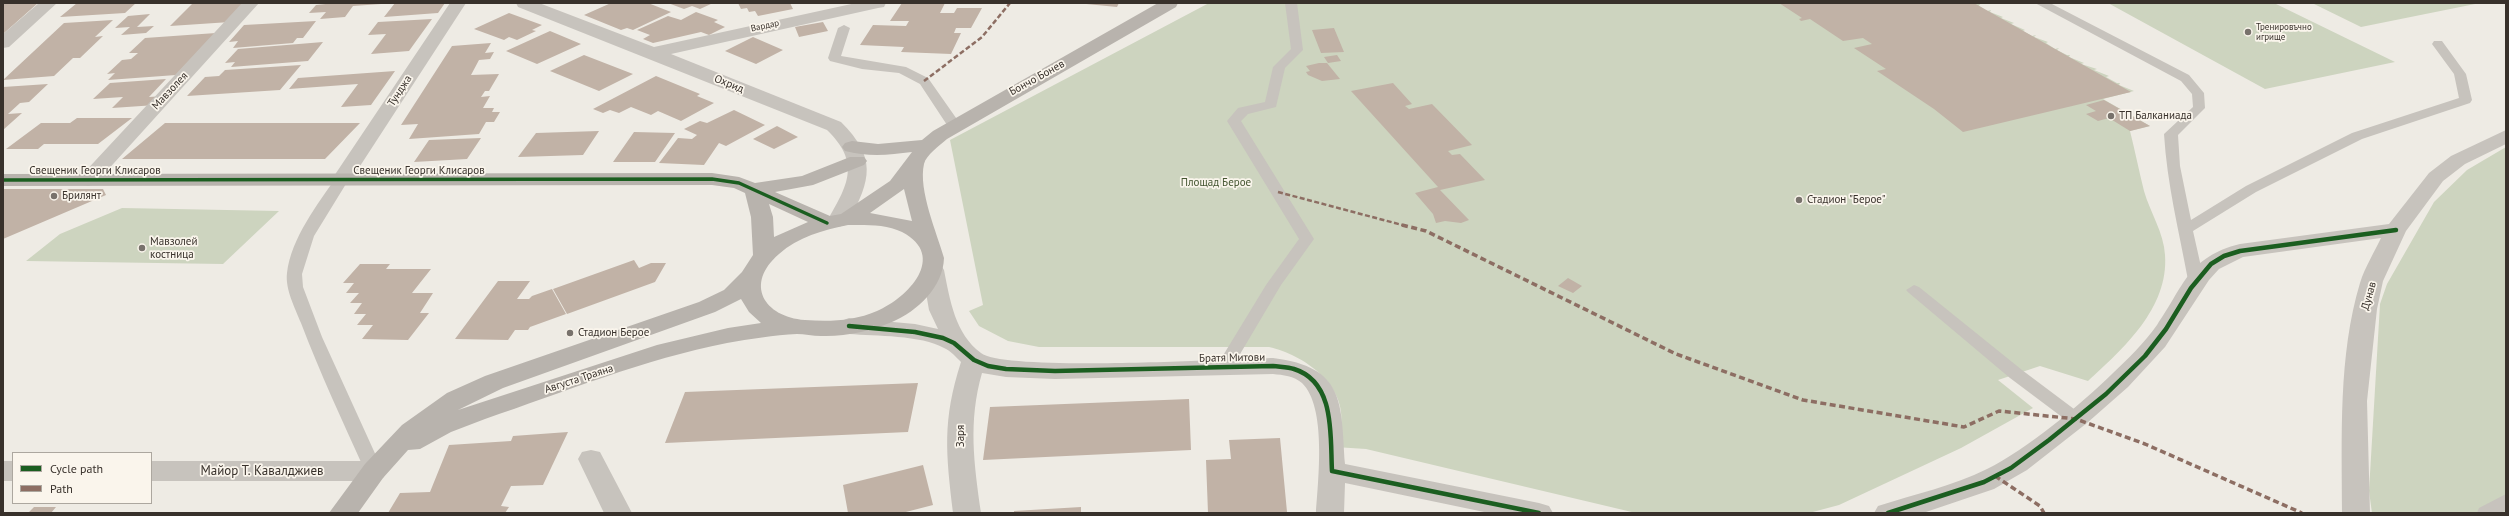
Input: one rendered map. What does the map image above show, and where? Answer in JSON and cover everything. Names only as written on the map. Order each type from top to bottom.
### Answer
[{"type":"street","points":[[3,43],[49,3]]},
{"type":"street","name":"Мавзолея","points":[[88,180],[251,3]]},
{"type":"street","name":"Тунджа","points":[[342,180],[458,3]]},
{"type":"street","name":"Охрид","points":[[524,3],[834,126],[850,140],[855,154]]},
{"type":"street","name":"Вардар","points":[[653,53],[878,3]]},
{"type":"street","name":"Бончо Бонев","points":[[838,221],[897,185],[928,145],[954,125],[1170,3]]},
{"type":"street","name":"Дунав","points":[[2356,513],[2354,401],[2364,309],[2372,281],[2396,230],[2436,177],[2472,152],[2506,136]]},
{"type":"street","points":[[764,256],[762,217],[754,189],[806,182],[855,154],[928,145]]},
{"type":"street","points":[[838,221],[853,195],[858,178],[855,154]]},
{"type":"street","points":[[914,164],[914,188],[928,243],[934,256],[933,270],[941,310],[965,353]]},
{"type":"street","name":"Свещеник Георги Клисаров","points":[[3,180],[712,179],[727,180],[838,221]]},
{"type":"street","points":[[838,221],[882,220],[897,223],[915,231],[928,243]]},
{"type":"street","name":"Августа Траяна","points":[[343,513],[374,470],[411,431],[466,394],[707,307],[732,295],[750,276],[764,256],[791,236],[838,221]]},
{"type":"street","points":[[1888,513],[1964,489],[1995,476],[2019,462],[2076,419],[2123,378],[2154,346],[2172,321],[2196,280],[2215,260],[2230,253],[2396,230]]},
{"type":"street","points":[[750,276],[749,293],[758,308],[775,320],[800,328],[823,329],[849,326],[875,319],[902,306],[922,289],[933,270]]},
{"type":"street","name":"Братя Митови","points":[[849,326],[920,333],[943,338],[965,353],[993,367],[1014,370],[1285,367],[1303,371],[1314,378],[1322,387],[1326,400],[1332,471],[1330,513]]},
{"type":"street","name":"Августа Траяна","points":[[374,470],[415,440],[475,414],[693,343],[752,332],[800,328]]},
{"type":"street","name":"Заря","points":[[965,353],[965,390],[960,420],[960,449],[967,513]]},
{"type":"street","points":[[591,459],[618,513]]},
{"type":"street","name":"Майор Т. Кавалджиев","points":[[152,471],[374,470]]},
{"type":"street","points":[[1332,471],[1539,513]]},
{"type":"lane","points":[[1224,367],[1253,322],[1276,280],[1307,240],[1234,121],[1243,111],[1271,104],[1280,67],[1297,50],[1291,3]]},
{"type":"lane","points":[[2041,3],[2185,78],[2198,93],[2199,108],[2171,134],[2173,166],[2184,230],[2196,280]]},
{"type":"lane","points":[[844,28],[834,58],[862,65],[902,70],[924,82],[954,125]]},
{"type":"lane","points":[[2184,230],[2251,189],[2357,136],[2466,100],[2460,74],[2438,44]]},
{"type":"lane","points":[[342,180],[301,245],[293,276],[302,306],[374,470]]},
{"type":"lane","points":[[1914,290],[2016,374],[2076,419]]},
{"type":"lane","points":[[2486,513],[2506,502]]},
{"type":"green space","name":"Площад Берое","points":[[1209,3],[1980,4],[1979,6],[1987,11],[1991,10],[1990,12],[2003,17],[2001,18],[2014,23],[2011,24],[2025,30],[2023,31],[2032,36],[2036,35],[2034,37],[2048,42],[2046,43],[2055,49],[2059,48],[2057,50],[2084,63],[2081,64],[2097,69],[2094,70],[2109,76],[2106,77],[2120,83],[2119,85],[2134,91],[2103,99],[2150,126],[2130,131],[2144,191],[2164,247],[2164,274],[2160,293],[2152,310],[2129,341],[2088,381],[2040,366],[1998,380],[2033,408],[1961,448],[1839,505],[1809,513],[1636,513],[1366,449],[1335,447],[1341,429],[1341,411],[1337,397],[1330,385],[1309,365],[1296,357],[1269,347],[1039,347],[1008,341],[979,326],[969,311],[983,305],[950,140]]},
{"type":"green space","name":"Тренировъчно игрище","points":[[2108,3],[2274,3],[2395,62],[2265,89]]},
{"type":"green space","points":[[2312,3],[2480,3],[2361,27]]},
{"type":"green space","points":[[2506,147],[2506,513],[2372,513],[2369,491],[2380,304],[2387,284],[2434,202],[2467,170]]},
{"type":"green space","name":"Мавзолей костница","points":[[122,208],[279,211],[223,264],[26,261],[60,234]]},
{"type":"building","points":[[3,3],[38,3],[3,34]]},
{"type":"building","points":[[77,3],[136,3],[125,13],[60,17]]},
{"type":"building","points":[[193,3],[247,3],[230,22],[170,26]]},
{"type":"building","points":[[335,3],[381,4],[353,6],[345,17],[320,19],[326,12],[309,13],[316,5]]},
{"type":"building","points":[[395,3],[445,3],[438,13],[384,17]]},
{"type":"building","points":[[611,3],[648,3],[671,12],[633,30],[627,28],[621,30],[584,15]]},
{"type":"building","points":[[668,3],[713,3],[700,9],[692,6],[684,9]]},
{"type":"building","points":[[738,3],[790,3],[793,9],[758,16],[755,11],[749,12],[747,8],[741,9]]},
{"type":"building","points":[[902,3],[945,3],[940,13],[954,13],[957,8],[982,8],[971,28],[956,28],[954,33],[961,33],[951,54],[901,52],[904,47],[860,45],[873,25],[906,26],[909,21],[890,21]]},
{"type":"building","points":[[1076,3],[1119,3],[1117,7]]},
{"type":"building","points":[[1779,3],[1974,3],[2131,92],[1963,132],[1934,109],[1877,71],[1886,69],[1854,48],[1872,44],[1863,38],[1843,41],[1810,19],[1801,21],[1799,19],[1802,18]]},
{"type":"building","points":[[696,12],[718,20],[714,22],[725,27],[709,35],[701,32],[653,43],[643,39],[650,35],[637,30],[668,16],[681,20]]},
{"type":"building","points":[[509,13],[542,25],[532,30],[536,31],[517,40],[509,37],[504,40],[474,29]]},
{"type":"building","points":[[150,14],[137,27],[154,26],[146,33],[121,35],[130,27],[115,28],[128,16]]},
{"type":"building","points":[[432,19],[409,51],[371,54],[386,34],[368,35],[378,22]]},
{"type":"building","points":[[113,20],[95,37],[103,36],[80,58],[73,58],[54,76],[3,80],[64,23]]},
{"type":"building","points":[[316,21],[303,38],[297,38],[293,43],[233,48],[238,41],[229,42],[244,25]]},
{"type":"building","points":[[823,22],[828,31],[799,37],[795,27]]},
{"type":"building","points":[[1334,28],[1344,52],[1321,53],[1312,30]]},
{"type":"building","points":[[550,31],[581,44],[537,64],[506,51]]},
{"type":"building","points":[[216,33],[176,75],[108,80],[115,73],[107,74],[122,60],[131,59],[138,53],[129,53],[145,38]]},
{"type":"building","points":[[753,37],[783,50],[756,64],[725,51]]},
{"type":"building","points":[[323,42],[308,61],[231,67],[235,62],[225,63],[238,49]]},
{"type":"building","points":[[491,43],[485,53],[494,52],[490,59],[479,60],[471,75],[499,74],[489,91],[485,91],[481,97],[490,96],[483,108],[494,108],[492,112],[500,112],[494,122],[486,122],[479,134],[409,139],[418,124],[401,125],[452,46]]},
{"type":"building","points":[[584,55],[633,74],[599,91],[550,71]]},
{"type":"building","points":[[1337,55],[1341,61],[1328,63],[1324,57]]},
{"type":"building","points":[[1327,63],[1340,79],[1322,81],[1308,75],[1306,72],[1310,71],[1306,66]]},
{"type":"building","points":[[301,65],[280,90],[187,96],[205,77],[219,76],[225,70]]},
{"type":"building","points":[[395,71],[371,105],[341,107],[358,84],[289,89],[298,78]]},
{"type":"building","points":[[656,76],[700,94],[697,96],[714,103],[681,121],[658,111],[651,115],[631,107],[619,113],[610,110],[603,113],[593,109]]},
{"type":"building","points":[[166,79],[149,97],[164,96],[156,105],[112,108],[123,97],[93,99],[110,83]]},
{"type":"building","points":[[1393,83],[1412,104],[1405,106],[1409,109],[1432,104],[1472,145],[1448,151],[1452,155],[1460,154],[1485,180],[1440,190],[1469,220],[1461,223],[1445,221],[1436,223],[1433,214],[1415,193],[1438,187],[1351,91]]},
{"type":"building","points":[[48,84],[29,102],[20,103],[8,114],[22,113],[3,130],[3,87]]},
{"type":"building","name":"ТП Балканиада","points":[[2104,100],[2150,126],[2130,131],[2109,118],[2098,121],[2086,114],[2096,111],[2086,105]]},
{"type":"building","points":[[734,110],[765,125],[726,146],[719,143],[704,165],[659,163],[678,138],[692,139],[697,135],[684,129],[700,121],[707,123]]},
{"type":"building","points":[[77,118],[132,118],[98,144],[44,144],[38,149],[6,149],[41,123],[70,123]]},
{"type":"building","points":[[165,123],[360,123],[325,159],[122,159]]},
{"type":"building","points":[[777,126],[798,137],[774,149],[753,139]]},
{"type":"building","points":[[599,131],[583,155],[518,157],[536,133]]},
{"type":"building","points":[[634,132],[675,133],[655,162],[613,162]]},
{"type":"building","points":[[481,138],[467,159],[414,162],[429,140]]},
{"type":"building","points":[[3,189],[103,189],[106,195],[3,239]]},
{"type":"building","points":[[634,260],[639,268],[651,263],[666,263],[655,282],[567,314],[553,289]]},
{"type":"building","points":[[360,264],[390,264],[386,269],[431,269],[412,293],[433,293],[420,313],[429,313],[408,340],[362,339],[373,325],[357,325],[366,314],[354,314],[362,303],[350,303],[359,293],[346,293],[354,283],[343,283]]},
{"type":"building","points":[[1568,278],[1582,286],[1573,293],[1558,286]]},
{"type":"building","points":[[498,281],[530,281],[517,299],[529,299],[532,296],[552,289],[566,314],[530,327],[528,330],[515,330],[508,340],[455,339]]},
{"type":"building","points":[[918,383],[908,432],[665,443],[685,392]]},
{"type":"building","points":[[1189,399],[1191,450],[983,460],[990,407]]},
{"type":"building","points":[[568,432],[543,485],[511,486],[501,506],[509,507],[505,513],[388,513],[400,493],[430,492],[449,445],[511,441],[513,436]]},
{"type":"building","points":[[1280,438],[1287,512],[1208,513],[1206,460],[1231,459],[1229,440]]},
{"type":"building","points":[[923,465],[933,505],[902,513],[848,513],[843,485]]},
{"type":"building","points":[[34,507],[56,507],[51,513],[28,513]]},
{"type":"building","points":[[1081,507],[1081,513],[1014,513],[1014,511]]},
{"type":"marked path","points":[[924,81],[972,47],[993,27],[1010,3]]},
{"type":"marked path","points":[[1278,192],[1426,231],[1676,354],[1803,400],[1964,427],[1999,411],[2076,419],[2145,444],[2302,513]]},
{"type":"marked path","points":[[1995,476],[2040,506],[2044,513]]},
{"type":"cycle path","points":[[3,180],[712,179],[739,183],[827,223]]},
{"type":"cycle path","points":[[1888,513],[1943,497],[1984,482],[2011,468],[2049,440],[2106,394],[2133,369],[2157,342],[2191,288],[2201,275],[2211,264],[2224,256],[2240,251],[2396,230]]},
{"type":"cycle path","points":[[849,326],[915,332],[943,338],[954,343],[974,360],[988,366],[1006,369],[1055,371],[1273,366],[1294,369],[1310,376],[1320,387],[1326,401],[1329,417],[1332,471],[1539,513]]},
{"type":"place","name":"Тренировъчно игрище","points":[[2248,32]]},
{"type":"place","name":"ТП Балканиада","points":[[2111,116]]},
{"type":"place","name":"Брилянт","points":[[54,196]]},
{"type":"place","name":"Стадион \"Берое\"","points":[[1799,200]]},
{"type":"place","name":"Мавзолей костница","points":[[142,248]]},
{"type":"place","name":"Стадион Берое","points":[[570,333]]}]
